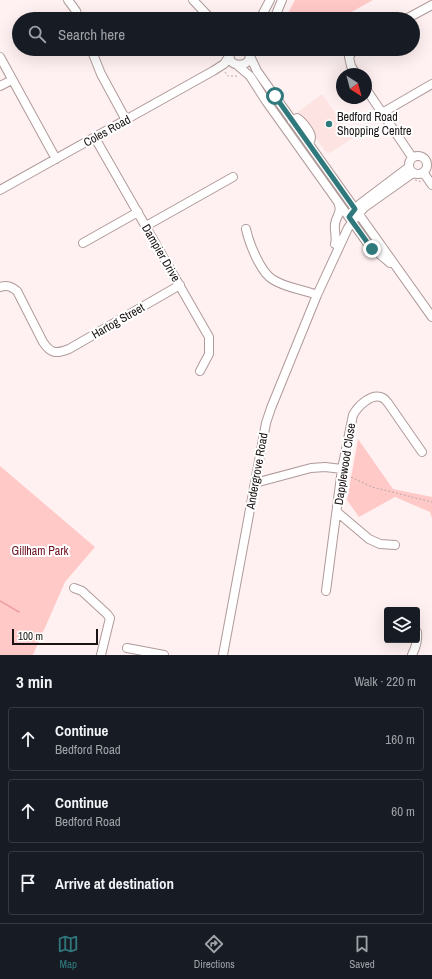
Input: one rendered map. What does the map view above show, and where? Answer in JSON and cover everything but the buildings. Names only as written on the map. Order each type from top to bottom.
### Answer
[{"type":"street","points":[[68,0],[76,12]]},
{"type":"street","points":[[192,0],[204,12]]},
{"type":"street","points":[[264,12],[270,0]]},
{"type":"street","points":[[277,12],[282,0]]},
{"type":"street","points":[[418,12],[432,4]]},
{"type":"street","points":[[0,56],[56,158]]},
{"type":"street","points":[[95,56],[101,74],[126,120]]},
{"type":"street","name":"Coles Road","points":[[0,190],[213,72],[224,64],[228,56]]},
{"type":"street","points":[[230,56],[231,61],[246,71],[252,78],[263,97],[372,249],[402,275]]},
{"type":"street","points":[[236,65],[246,63],[249,56]]},
{"type":"street","points":[[251,56],[257,71],[432,317]]},
{"type":"street","points":[[349,56],[352,68]]},
{"type":"street","name":"Coles Road","points":[[213,72],[236,65]]},
{"type":"street","points":[[0,86],[12,80]]},
{"type":"street","points":[[382,113],[432,84]]},
{"type":"street","points":[[372,98],[412,157]]},
{"type":"street","name":"Dampier Drive","points":[[95,138],[209,338],[209,354],[200,371]]},
{"type":"street","points":[[421,156],[429,160],[427,168],[418,174],[410,173],[408,163],[412,157],[421,156]]},
{"type":"street","points":[[423,172],[432,185]]},
{"type":"street","name":"Andergrove Road","points":[[316,297],[326,266],[342,228],[356,212],[410,173]]},
{"type":"street","points":[[146,226],[233,177]]},
{"type":"street","points":[[335,244],[335,224],[340,210],[339,204]]},
{"type":"street","points":[[83,243],[138,212]]},
{"type":"street","name":"Andergrove Road","points":[[223,655],[266,423],[316,297],[350,220]]},
{"type":"street","points":[[246,229],[250,245],[267,275],[276,281],[316,297]]},
{"type":"street","name":"Hartog Street","points":[[3,286],[12,287],[17,291],[43,342],[48,349],[54,352],[69,349],[180,285]]},
{"type":"street","name":"Dapplewood Close","points":[[326,591],[342,469],[353,415],[356,408],[369,399],[375,397],[382,398],[388,403],[422,452]]},
{"type":"street","points":[[255,483],[311,468],[325,467],[342,469]]},
{"type":"street","points":[[337,512],[369,539],[380,544],[395,545]]},
{"type":"street","points":[[74,588],[82,592],[110,618],[102,655]]},
{"type":"street","points":[[412,655],[417,643]]},
{"type":"street","points":[[127,648],[164,655]]},
{"type":"path","points":[[410,173],[417,180],[423,183]]},
{"type":"path","points":[[351,477],[372,487],[432,502]]},
{"type":"shaded area","points":[[322,94],[353,138],[330,153],[325,151],[298,112]]},
{"type":"green space","points":[[295,0],[373,0],[352,12],[289,12]]},
{"type":"green space","points":[[358,439],[393,489],[432,497],[432,518],[430,512],[395,497],[359,517],[347,500]]},
{"type":"green space","name":"Gillham Park","points":[[0,466],[95,547],[65,582],[33,655],[0,655]]},
{"type":"waterway","points":[[0,601],[19,612]]},
{"type":"place","name":"Bedford Road Shopping Centre","points":[[329,124]]},
{"type":"route","points":[[275,96],[355,209],[349,217],[372,249]]}]
